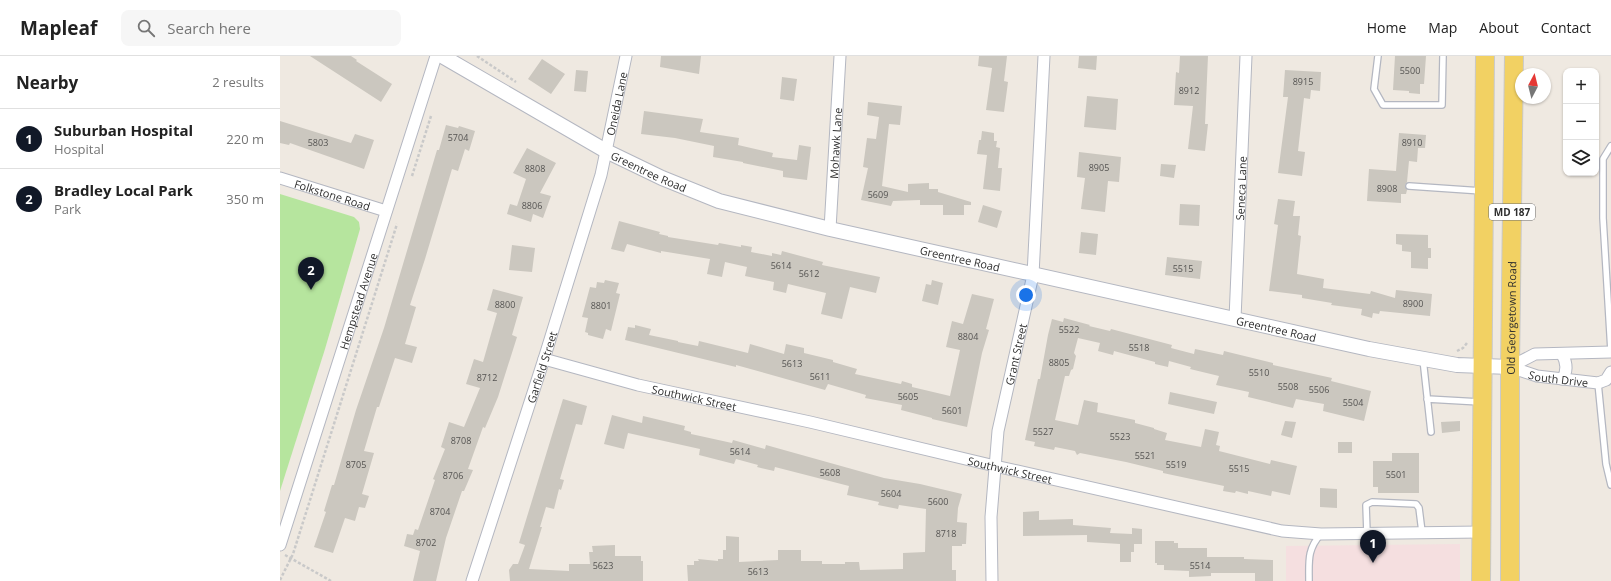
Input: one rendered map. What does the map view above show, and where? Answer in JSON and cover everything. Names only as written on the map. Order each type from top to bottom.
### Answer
[{"type":"main road","name":"MD 187","points":[[1481,581],[1485,56]]},
{"type":"main road","name":"Old Georgetown Road","points":[[1510,581],[1510,367],[1514,56]]},
{"type":"street","name":"Hempstead Avenue","points":[[280,546],[436,56]]},
{"type":"street","name":"Greentree Road","points":[[442,56],[606,151],[662,178],[719,201],[830,230],[1368,349],[1457,365],[1510,367]]},
{"type":"street","name":"Oneida Lane","points":[[606,151],[626,56]]},
{"type":"street","name":"Mohawk Lane","points":[[830,230],[840,56]]},
{"type":"street","name":"Grant Street","points":[[992,581],[991,517],[998,431],[1033,275],[1044,56]]},
{"type":"street","name":"Seneca Lane","points":[[1235,319],[1246,56]]},
{"type":"street","name":"Garfield Street","points":[[472,581],[544,359],[601,175],[606,151]]},
{"type":"street","name":"Folkstone Road","points":[[280,178],[386,211]]},
{"type":"street","name":"South Drive","points":[[1510,367],[1535,354],[1611,351]]},
{"type":"street","points":[[1562,354],[1567,369],[1566,374],[1562,379]]},
{"type":"street","name":"Southwick Street","points":[[544,359],[638,385],[810,422],[995,466],[1282,531],[1321,534],[1481,532]]},
{"type":"street","name":"South Drive","points":[[1510,367],[1537,376],[1598,383],[1606,380],[1611,372]]},
{"type":"lane","points":[[1378,56],[1374,89],[1383,105],[1442,105],[1443,56]]},
{"type":"lane","points":[[1611,146],[1603,159],[1603,218],[1611,351]]},
{"type":"lane","points":[[1408,186],[1484,191]]},
{"type":"lane","points":[[1423,359],[1431,432]]},
{"type":"lane","points":[[1598,383],[1606,464],[1611,485]]},
{"type":"lane","points":[[1427,399],[1482,402]]},
{"type":"lane","points":[[1367,533],[1366,505],[1372,502],[1409,502],[1416,504],[1419,508],[1422,532]]},
{"type":"lane","points":[[1309,580],[1309,559],[1311,547],[1321,534]]},
{"type":"path","points":[[477,56],[517,82]]},
{"type":"path","points":[[411,178],[432,112]]},
{"type":"path","points":[[280,580],[291,559],[397,222]]},
{"type":"path","points":[[280,553],[332,581]]},
{"type":"shaded area","points":[[1460,544],[1460,581],[1286,581],[1286,546]]},
{"type":"green space","points":[[280,194],[354,217],[359,222],[360,229],[325,349],[280,491]]},
{"type":"building","points":[[310,56],[351,56],[357,60],[356,61],[392,84],[381,102]]},
{"type":"building","points":[[661,56],[701,56],[699,74],[660,67]]},
{"type":"building","points":[[979,56],[1007,56],[1004,81],[1008,82],[1004,112],[986,110],[992,68],[978,66]]},
{"type":"building","points":[[1079,56],[1097,56],[1096,70],[1078,68]]},
{"type":"building","points":[[1180,56],[1208,56],[1205,124],[1208,124],[1205,151],[1188,149],[1193,106],[1174,105],[1176,72],[1179,73]]},
{"type":"building","points":[[1395,56],[1426,56],[1424,84],[1420,84],[1420,94],[1409,93],[1409,91],[1393,90]]},
{"type":"building","points":[[542,59],[565,74],[551,94],[528,79]]},
{"type":"building","points":[[576,70],[588,71],[586,92],[574,91]]},
{"type":"building","points":[[1285,70],[1321,72],[1320,91],[1311,90],[1310,99],[1304,98],[1298,151],[1305,152],[1302,176],[1278,173],[1288,97],[1283,97]]},
{"type":"building","points":[[782,77],[797,79],[794,101],[780,99]]},
{"type":"building","points":[[1087,96],[1118,99],[1116,130],[1084,127]]},
{"type":"building","points":[[868,102],[902,106],[900,125],[889,124],[882,186],[908,192],[908,184],[929,183],[929,189],[938,189],[938,192],[971,202],[971,205],[964,205],[964,215],[943,215],[943,205],[920,205],[920,200],[893,201],[891,206],[861,200],[868,168],[863,167],[867,138],[876,139],[879,117],[867,115]]},
{"type":"building","points":[[644,111],[703,119],[700,132],[739,138],[738,145],[773,153],[772,157],[797,160],[799,145],[811,147],[807,180],[783,177],[783,171],[713,157],[714,146],[675,138],[641,134]]},
{"type":"building","points":[[280,121],[351,143],[355,134],[374,140],[364,169],[290,143],[289,145],[280,143]]},
{"type":"building","points":[[446,125],[458,128],[459,126],[475,131],[469,151],[465,149],[458,171],[452,169],[410,305],[416,307],[405,344],[417,347],[412,363],[395,358],[379,407],[377,407],[364,451],[374,453],[362,494],[369,496],[365,508],[359,507],[355,521],[345,518],[333,553],[314,547],[326,512],[324,511],[332,485],[334,485],[356,410],[384,328],[437,150],[439,150]]},
{"type":"building","points":[[982,131],[994,133],[994,141],[997,141],[996,147],[1000,148],[998,168],[1002,168],[1000,191],[983,189],[987,155],[977,154]]},
{"type":"building","points":[[1399,133],[1426,135],[1425,148],[1418,148],[1417,162],[1409,161],[1407,182],[1405,185],[1407,190],[1406,194],[1401,194],[1401,203],[1367,201],[1369,169],[1396,171]]},
{"type":"building","points":[[527,148],[556,163],[540,193],[551,196],[543,218],[533,214],[531,222],[507,214],[510,204],[517,206],[526,179],[513,173]]},
{"type":"building","points":[[1079,152],[1121,157],[1119,182],[1108,181],[1105,212],[1081,209],[1085,178],[1077,177]]},
{"type":"building","points":[[1161,164],[1176,165],[1174,178],[1160,176]]},
{"type":"building","points":[[1278,199],[1295,201],[1293,216],[1300,216],[1298,235],[1301,236],[1297,274],[1324,279],[1323,288],[1370,294],[1371,291],[1395,298],[1396,290],[1432,294],[1430,316],[1380,311],[1379,314],[1373,313],[1372,318],[1361,315],[1362,309],[1331,305],[1332,303],[1302,298],[1302,295],[1269,291],[1278,225],[1274,224]]},
{"type":"building","points":[[1180,204],[1200,205],[1199,226],[1179,225]]},
{"type":"building","points":[[983,205],[1002,211],[997,228],[978,222]]},
{"type":"building","points":[[619,221],[660,232],[659,234],[668,237],[718,245],[719,243],[741,247],[741,245],[752,247],[751,252],[772,256],[772,253],[781,255],[782,251],[823,262],[822,265],[880,277],[876,293],[850,287],[842,319],[821,314],[826,293],[788,284],[786,293],[773,290],[774,282],[745,276],[747,267],[725,262],[722,277],[707,274],[710,259],[661,251],[661,253],[627,244],[624,252],[611,249]]},
{"type":"building","points":[[1081,232],[1098,234],[1096,255],[1079,253]]},
{"type":"building","points":[[1396,234],[1428,235],[1428,248],[1431,248],[1431,258],[1428,258],[1428,269],[1411,268],[1411,252],[1402,251],[1402,245],[1396,244]]},
{"type":"building","points":[[512,245],[535,248],[532,272],[509,270]]},
{"type":"building","points":[[1167,257],[1202,261],[1200,279],[1165,275]]},
{"type":"building","points":[[605,280],[619,283],[616,293],[620,294],[611,331],[606,329],[603,339],[588,335],[588,333],[585,332],[588,318],[582,317],[590,287],[596,288],[597,282],[604,283]]},
{"type":"building","points":[[932,280],[943,283],[938,305],[922,301],[926,284],[931,285]]},
{"type":"building","points":[[493,289],[523,297],[512,335],[517,337],[498,397],[485,428],[483,427],[468,469],[473,470],[464,491],[462,491],[446,538],[436,581],[413,581],[420,551],[404,546],[407,534],[413,535],[415,529],[418,530],[435,480],[433,479],[445,449],[441,447],[449,422],[464,427],[480,388],[466,384],[474,359],[483,362],[497,313],[487,310]]},
{"type":"building","points":[[972,294],[994,299],[986,329],[989,330],[982,353],[967,427],[901,410],[902,405],[865,398],[866,395],[828,384],[825,390],[736,365],[736,367],[625,340],[628,327],[635,328],[635,325],[651,329],[649,335],[698,346],[699,341],[748,353],[750,344],[784,354],[786,344],[804,348],[804,353],[833,360],[833,362],[857,369],[855,374],[901,384],[902,381],[912,384],[912,387],[950,396],[960,350],[946,347],[952,321],[963,324]]},
{"type":"building","points":[[1064,318],[1090,325],[1089,326],[1110,331],[1111,329],[1172,345],[1171,348],[1194,354],[1195,349],[1223,355],[1224,351],[1273,363],[1273,365],[1332,378],[1331,381],[1371,391],[1364,421],[1323,411],[1324,404],[1296,399],[1293,408],[1248,397],[1249,392],[1216,385],[1219,376],[1190,369],[1191,367],[1169,361],[1168,367],[1114,351],[1113,355],[1098,351],[1100,343],[1078,338],[1074,353],[1076,356],[1073,369],[1071,370],[1069,376],[1065,376],[1055,420],[1078,425],[1084,400],[1098,403],[1097,412],[1135,420],[1135,423],[1167,433],[1165,440],[1201,447],[1205,429],[1219,432],[1216,445],[1220,446],[1219,451],[1270,464],[1271,460],[1297,466],[1290,495],[1272,491],[1271,496],[1248,491],[1248,494],[1236,491],[1235,493],[1223,491],[1224,486],[1163,473],[1163,471],[1126,462],[1080,453],[1077,455],[1075,451],[1055,447],[1054,450],[1034,446],[1035,442],[1025,440],[1038,379],[1040,379],[1048,335],[1052,319],[1063,322]]},
{"type":"building","points":[[1170,392],[1217,402],[1214,414],[1168,404]]},
{"type":"building","points":[[563,399],[587,406],[582,425],[576,424],[560,479],[564,480],[561,490],[559,489],[554,509],[546,507],[540,527],[542,527],[529,569],[569,571],[569,564],[590,564],[589,552],[593,552],[592,546],[615,545],[615,556],[641,556],[641,561],[643,561],[643,581],[510,581],[509,570],[513,564],[518,564],[525,545],[519,543]]},
{"type":"building","points":[[612,415],[642,423],[643,416],[685,426],[684,430],[691,432],[691,434],[732,443],[733,440],[765,449],[766,445],[884,478],[920,484],[962,494],[958,508],[957,522],[967,523],[966,544],[962,544],[962,546],[952,546],[952,570],[956,570],[956,581],[688,581],[687,565],[694,565],[694,561],[699,561],[698,559],[718,561],[718,559],[723,559],[723,550],[726,550],[726,536],[739,537],[739,562],[778,560],[778,550],[801,550],[801,561],[822,561],[822,564],[845,564],[845,562],[859,562],[860,570],[903,569],[903,553],[925,552],[926,509],[899,505],[898,509],[878,505],[879,502],[847,495],[849,486],[775,467],[774,471],[757,467],[758,465],[736,459],[734,464],[699,455],[700,449],[628,433],[624,449],[604,444]]},
{"type":"building","points":[[1285,421],[1296,422],[1292,438],[1281,435]]},
{"type":"building","points":[[1460,421],[1460,431],[1442,433],[1441,422]]},
{"type":"building","points":[[1338,442],[1352,442],[1352,453],[1338,453]]},
{"type":"building","points":[[1392,453],[1419,453],[1419,493],[1378,493],[1378,487],[1373,487],[1373,461],[1392,461]]},
{"type":"building","points":[[1320,488],[1337,489],[1337,508],[1320,507]]},
{"type":"building","points":[[1039,511],[1039,520],[1073,519],[1073,525],[1111,528],[1110,533],[1132,534],[1132,528],[1142,529],[1142,544],[1134,544],[1134,552],[1131,552],[1131,562],[1120,562],[1120,544],[1087,542],[1087,535],[1023,536],[1023,512]]},
{"type":"building","points":[[1155,541],[1174,541],[1174,543],[1178,543],[1178,548],[1207,548],[1207,557],[1244,557],[1244,559],[1273,560],[1273,581],[1255,581],[1255,573],[1211,573],[1211,576],[1189,577],[1189,571],[1164,570],[1164,565],[1157,565],[1157,563],[1155,563]]},
{"type":"place","name":"Bradley Local Park","points":[[311,290]]},
{"type":"place","name":"Suburban Hospital","points":[[1373,563]]}]
